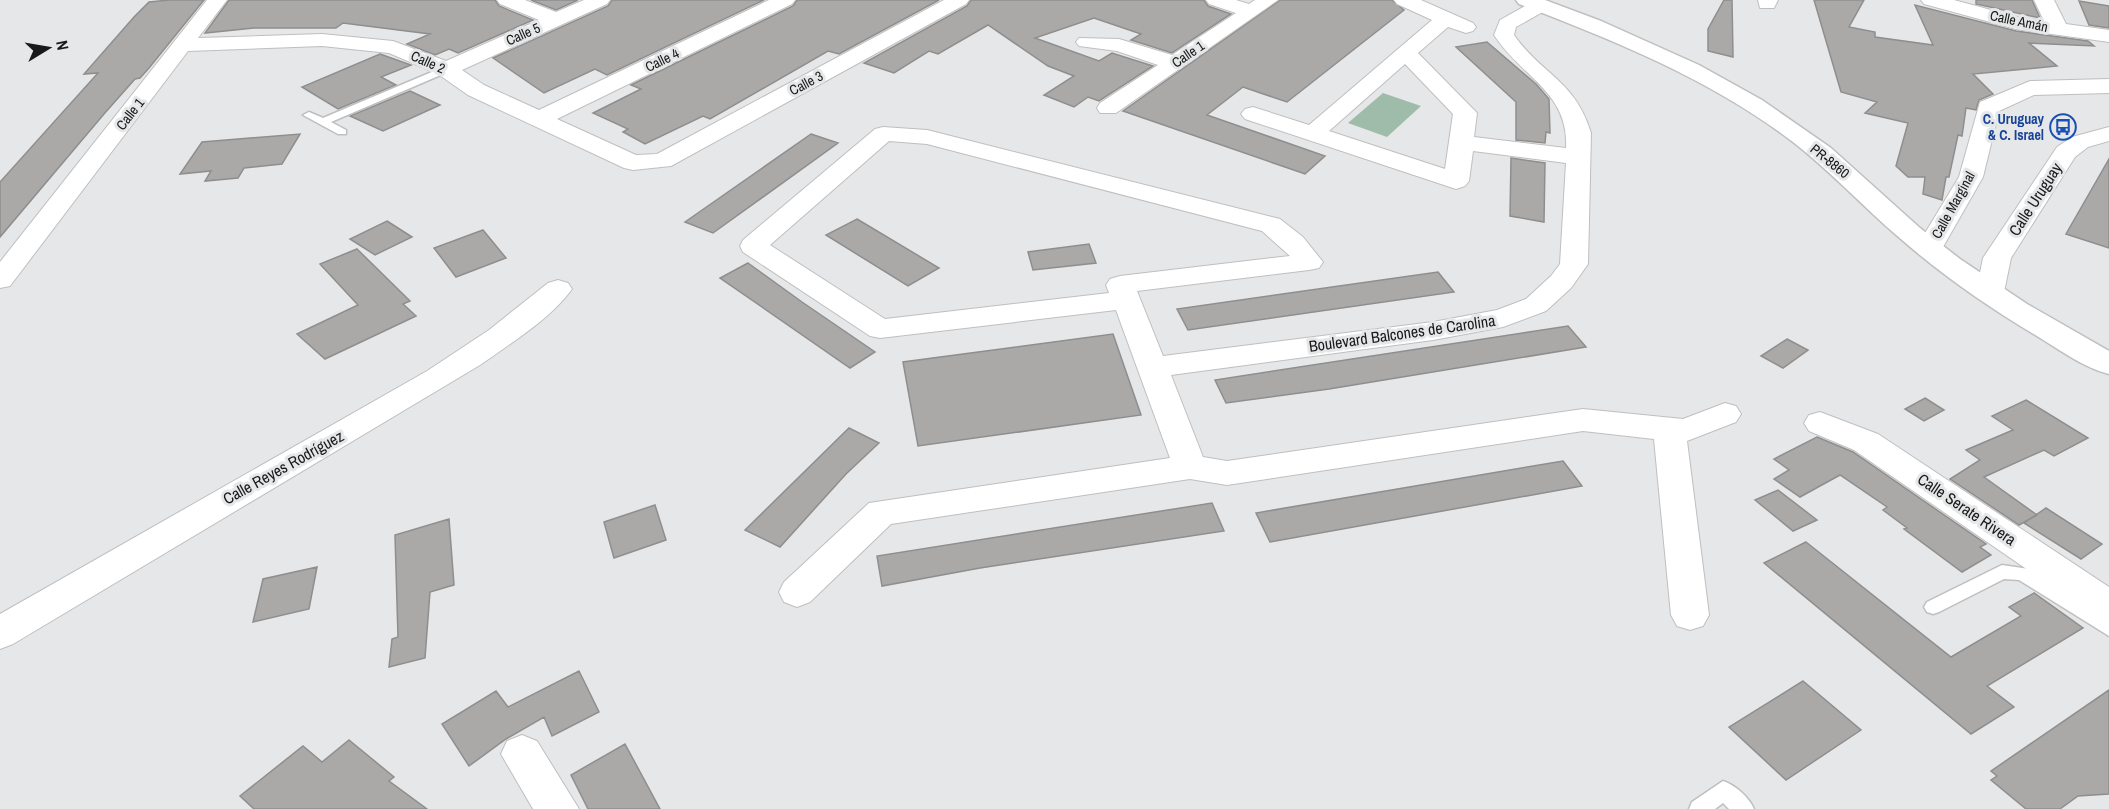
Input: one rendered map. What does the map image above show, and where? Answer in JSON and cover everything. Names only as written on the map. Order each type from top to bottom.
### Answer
[{"type":"street","name":"Calle 1","points":[[0,280],[217,0]]},
{"type":"street","points":[[507,0],[556,19]]},
{"type":"street","name":"Calle 5","points":[[446,69],[600,0]]},
{"type":"street","name":"Calle 4","points":[[539,119],[785,0]]},
{"type":"street","name":"Calle 3","points":[[652,161],[662,161],[959,0]]},
{"type":"street","points":[[1216,0],[1260,6]]},
{"type":"street","points":[[1404,0],[1466,27]]},
{"type":"street","name":"Calle Amán","points":[[1931,0],[2016,23],[2109,36]]},
{"type":"street","points":[[2044,0],[2059,30]]},
{"type":"street","name":"Boulevard Balcones de Carolina","points":[[1153,367],[1433,332],[1503,318],[1536,305],[1562,282],[1574,264],[1579,133],[1576,116],[1566,98],[1554,84],[1513,51],[1504,35],[1507,24],[1539,2]]},
{"type":"street","name":"PR-8860","points":[[1539,2],[1700,74],[1785,124],[1844,171],[1929,248],[1990,292],[2109,364]]},
{"type":"street","name":"Calle 1","points":[[1108,108],[1260,6]]},
{"type":"street","points":[[1312,134],[1446,18]]},
{"type":"street","name":"Calle 2","points":[[183,45],[322,40],[393,47],[446,69],[476,90],[633,162],[652,161]]},
{"type":"street","points":[[1086,42],[1119,45],[1175,63]]},
{"type":"street","points":[[1253,114],[1456,181],[1465,113],[1406,53]]},
{"type":"street","name":"Calle Marginal","points":[[1929,248],[1971,177],[1988,106],[2030,88],[2109,86]]},
{"type":"street","points":[[1126,300],[880,329],[753,246],[883,134],[927,137],[1271,225],[1294,243],[1309,262],[1120,285],[1153,367],[1190,467]]},
{"type":"street","name":"Calle Uruguay","points":[[1990,292],[1996,258],[2066,152],[2080,142],[2109,134]]},
{"type":"street","points":[[1462,143],[1578,157]]},
{"type":"street","name":"Calle Reyes Rodríguez","points":[[0,633],[96,573],[416,392],[526,319],[558,289]]},
{"type":"street","points":[[797,592],[881,512],[1190,467],[1227,473],[1583,420],[1686,430],[1725,414]]},
{"type":"street","name":"Calle Serate Rivera","points":[[1820,423],[1866,442],[2109,606]]},
{"type":"street","points":[[1669,430],[1690,615]]},
{"type":"street","points":[[522,754],[557,809]]},
{"type":"lane","points":[[322,122],[446,69]]},
{"type":"lane","points":[[309,115],[342,132]]},
{"type":"lane","points":[[1933,607],[2002,572],[2024,574],[2109,629]]},
{"type":"lane","points":[[1699,809],[1723,790],[1744,809]]},
{"type":"green space","points":[[1383,93],[1421,106],[1387,137],[1348,123]]},
{"type":"building","points":[[204,0],[149,68],[140,78],[135,79],[104,114],[0,237],[0,182],[98,73],[84,74],[134,17],[149,2]]},
{"type":"building","points":[[229,0],[495,0],[499,6],[533,20],[458,53],[449,49],[435,55],[407,44],[430,34],[343,23],[336,28],[254,28],[205,33]]},
{"type":"building","points":[[531,0],[578,0],[556,10]]},
{"type":"building","points":[[612,0],[764,0],[607,75],[595,69],[544,93],[493,58],[608,6]]},
{"type":"building","points":[[797,0],[939,0],[839,54],[828,51],[710,119],[703,116],[645,144],[623,132],[628,129],[593,113],[641,89],[631,85],[793,6]]},
{"type":"building","points":[[971,0],[1204,0],[1208,6],[1231,14],[1172,53],[1131,40],[1141,34],[1094,18],[1035,38],[1099,61],[1112,53],[1153,66],[1099,101],[1088,97],[1074,107],[1044,95],[1074,76],[1048,66],[988,25],[938,54],[929,51],[894,73],[864,63],[967,6]]},
{"type":"building","points":[[1280,0],[1392,0],[1404,10],[1287,102],[1243,87],[1207,115],[1325,156],[1305,174],[1123,111]]},
{"type":"building","points":[[1724,0],[1732,0],[1733,57],[1708,51],[1708,29]]},
{"type":"building","points":[[1814,0],[1864,0],[1849,27],[1875,32],[1875,37],[1933,45],[1915,5],[2016,31],[2088,41],[2094,46],[2029,43],[2057,66],[1973,74],[1993,94],[1979,100],[1976,110],[1966,108],[1962,136],[1958,135],[1942,200],[1923,194],[1925,177],[1908,177],[1896,166],[1908,123],[1865,113],[1877,102],[1841,92]]},
{"type":"building","points":[[1976,0],[2032,0],[2040,18],[1976,4]]},
{"type":"building","points":[[2079,1],[2109,6],[2109,28],[2089,25]]},
{"type":"building","points":[[1487,42],[1536,84],[1549,99],[1550,133],[1546,132],[1545,143],[1516,140],[1516,102],[1456,47]]},
{"type":"building","points":[[380,54],[411,65],[381,77],[396,85],[338,109],[302,87]]},
{"type":"building","points":[[410,91],[440,105],[383,131],[350,116]]},
{"type":"building","points":[[300,134],[282,164],[244,168],[238,178],[205,181],[211,171],[180,174],[202,142]]},
{"type":"building","points":[[811,134],[838,143],[713,233],[685,222]]},
{"type":"building","points":[[1511,158],[1545,163],[1544,222],[1510,216]]},
{"type":"building","points":[[2109,159],[2109,248],[2066,234]]},
{"type":"building","points":[[857,219],[939,268],[908,286],[826,235]]},
{"type":"building","points":[[387,221],[412,237],[375,255],[350,239]]},
{"type":"building","points":[[483,230],[506,258],[456,277],[434,248]]},
{"type":"building","points":[[1089,244],[1096,263],[1033,270],[1028,252]]},
{"type":"building","points":[[357,249],[410,301],[403,304],[416,316],[325,359],[297,334],[358,305],[320,264]]},
{"type":"building","points":[[748,263],[875,352],[850,368],[720,278]]},
{"type":"building","points":[[1438,272],[1454,292],[1188,330],[1177,309]]},
{"type":"building","points":[[1568,326],[1586,347],[1329,389],[1226,403],[1215,380]]},
{"type":"building","points":[[1113,334],[1141,415],[918,446],[903,362]]},
{"type":"building","points":[[1787,339],[1808,350],[1783,368],[1761,356]]},
{"type":"building","points":[[1925,398],[1944,410],[1924,421],[1905,409]]},
{"type":"building","points":[[2026,400],[2088,438],[2054,456],[2044,450],[1984,477],[2037,515],[2019,525],[1950,479],[1980,460],[1966,450],[2013,430],[1992,416]]},
{"type":"building","points":[[849,428],[879,443],[846,474],[780,547],[745,530]]},
{"type":"building","points":[[1817,437],[1853,452],[1986,544],[1980,547],[1991,555],[1962,572],[1904,529],[1907,528],[1883,510],[1887,507],[1840,475],[1800,497],[1774,479],[1789,470],[1774,459]]},
{"type":"building","points":[[1563,461],[1582,486],[1270,542],[1256,513]]},
{"type":"building","points":[[1778,490],[1817,520],[1793,531],[1755,500]]},
{"type":"building","points":[[1212,503],[1224,531],[980,568],[882,586],[877,556]]},
{"type":"building","points":[[655,505],[666,540],[614,558],[604,522]]},
{"type":"building","points":[[2046,508],[2102,544],[2081,559],[2024,523]]},
{"type":"building","points":[[449,519],[454,585],[430,592],[425,658],[389,667],[392,639],[398,637],[395,535]]},
{"type":"building","points":[[1806,542],[1951,657],[2021,616],[2009,607],[2034,593],[2083,628],[1987,686],[2014,707],[1971,734],[1764,563]]},
{"type":"building","points":[[317,567],[309,609],[253,622],[263,579]]},
{"type":"building","points":[[579,671],[599,712],[552,736],[544,717],[506,739],[469,766],[442,724],[496,691],[508,707]]},
{"type":"building","points":[[1803,681],[1861,730],[1786,780],[1729,727]]},
{"type":"building","points":[[2109,690],[2109,794],[2078,796],[2060,809],[2026,809],[1991,780],[1997,776],[1991,771]]},
{"type":"building","points":[[349,740],[394,777],[389,781],[427,809],[254,809],[240,796],[303,746],[322,762]]},
{"type":"building","points":[[625,744],[660,809],[588,809],[571,775]]},
{"type":"place","name":"C. Uruguay & C. Israel","points":[[2063,127]]}]
